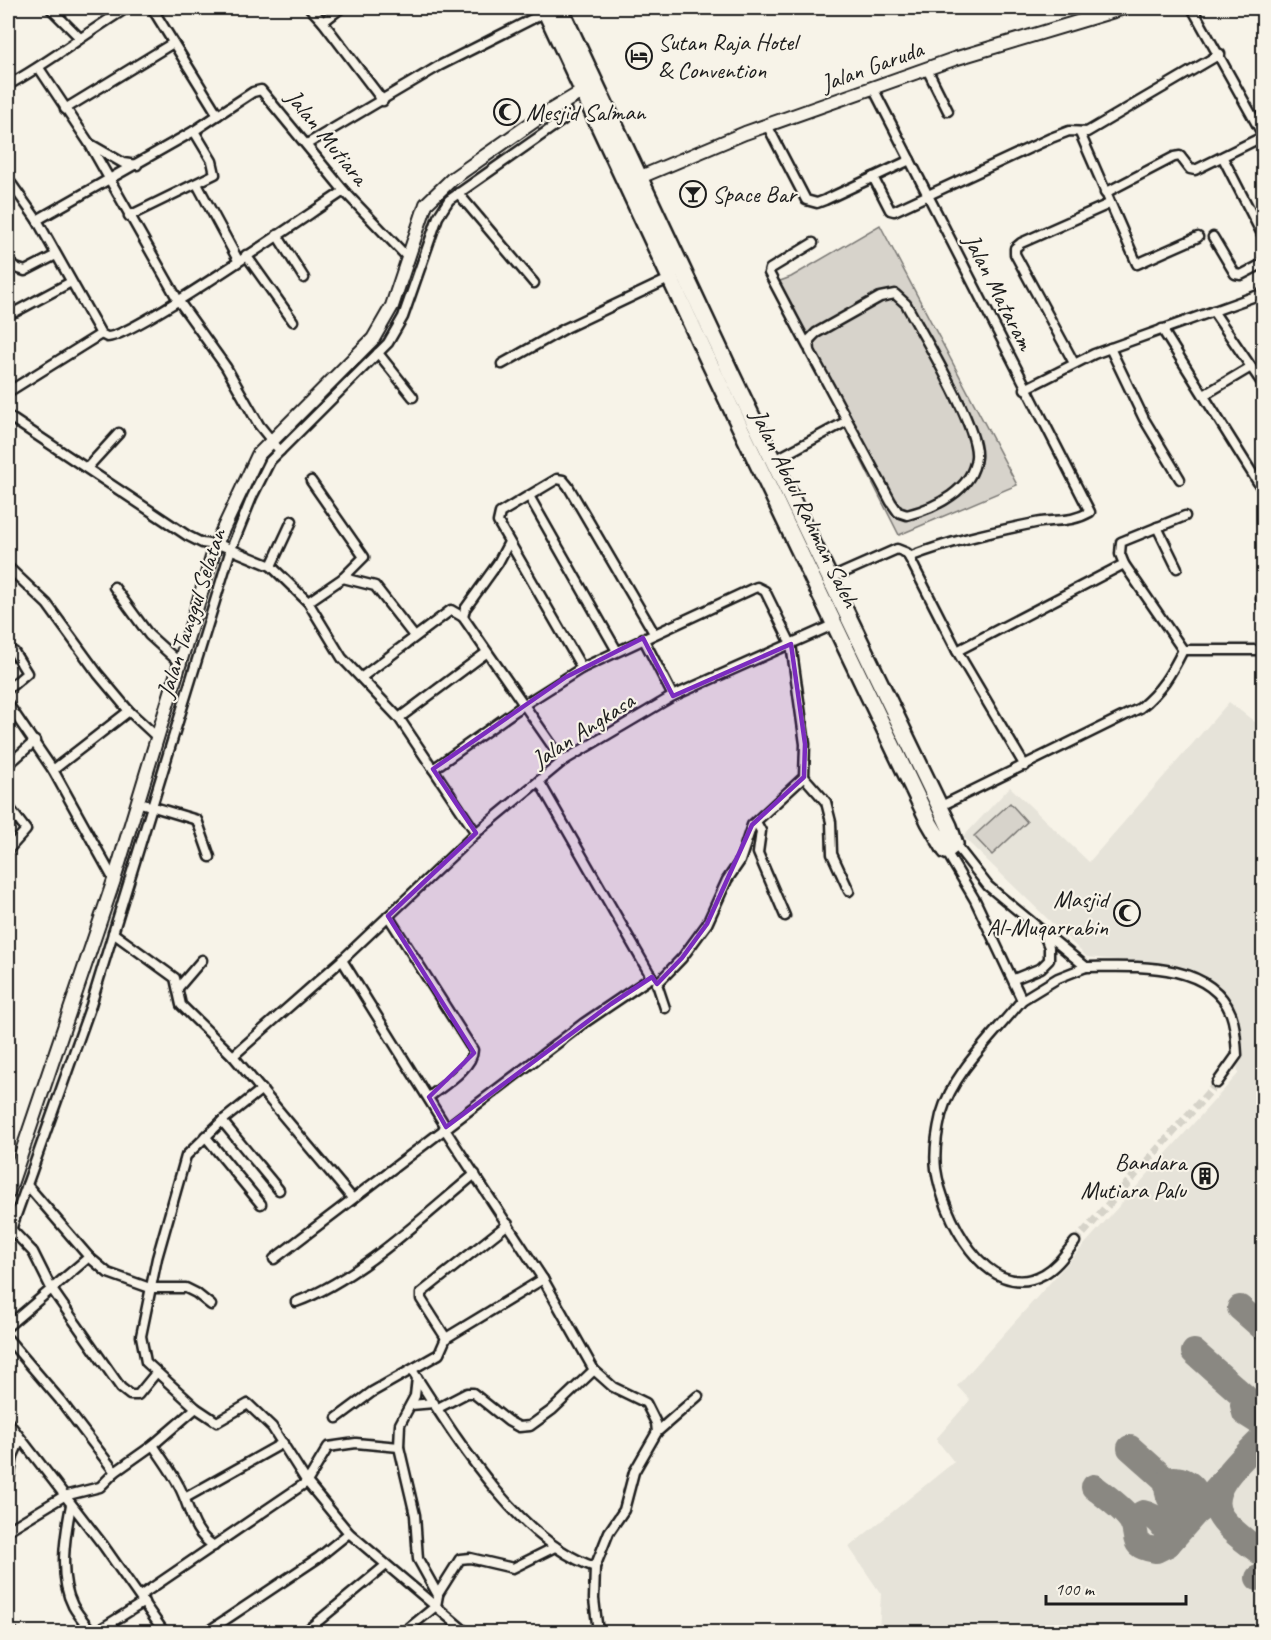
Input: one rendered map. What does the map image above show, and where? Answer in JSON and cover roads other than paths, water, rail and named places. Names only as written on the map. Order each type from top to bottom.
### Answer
[{"type":"highway","name":"Jalan Abdul Rahman Saleh","points":[[554,9],[583,91],[633,180],[672,278],[724,377],[773,461],[829,579],[929,822],[951,848]]},
{"type":"highway","name":"Jalan Abdul Rahman Saleh","points":[[554,9],[836,624],[939,807],[951,848]]},
{"type":"street","points":[[50,8],[79,37]]},
{"type":"street","points":[[8,86],[39,68],[79,37],[127,8]]},
{"type":"street","points":[[37,220],[137,165],[218,115],[152,8]]},
{"type":"street","points":[[310,8],[383,101]]},
{"type":"street","points":[[323,22],[341,8]]},
{"type":"street","name":"Jalan Garuda","points":[[633,180],[767,126],[927,69],[1124,8]]},
{"type":"street","points":[[1106,193],[1174,157],[1180,156],[1190,169],[1196,170],[1263,136],[1220,54],[1192,8]]},
{"type":"street","points":[[307,144],[439,66],[554,9]]},
{"type":"street","points":[[65,109],[173,42]]},
{"type":"street","points":[[873,177],[892,211],[929,196],[1051,138],[1070,131],[1080,133],[1104,123],[1220,54]]},
{"type":"street","points":[[39,68],[89,144],[108,181],[178,300],[226,367],[240,396],[280,451]]},
{"type":"street","points":[[927,69],[948,111]]},
{"type":"street","name":"Jalan Mataram","points":[[873,88],[1025,389],[1090,512],[1069,521],[1039,522],[954,540],[909,557]]},
{"type":"street","name":"Jalan Mutiara","points":[[218,115],[253,92],[261,90],[344,191],[409,259]]},
{"type":"street","name":"Jalan Tanggul Selatan","points":[[8,1193],[114,880],[179,668],[225,546],[251,467],[272,441],[373,339],[392,306],[409,259],[421,213],[437,192],[562,103],[583,91]]},
{"type":"street","name":"Jalan Tanggul Selatan","points":[[8,1238],[91,1005],[192,678],[225,546],[270,461],[388,343],[403,317],[441,210],[458,193],[563,120],[567,110],[562,103]]},
{"type":"street","points":[[767,126],[806,200],[811,202],[817,203],[910,160]]},
{"type":"street","points":[[129,216],[215,174],[216,171],[194,131]]},
{"type":"street","points":[[1080,133],[1137,264],[1198,237]]},
{"type":"street","points":[[89,144],[123,163],[137,165]]},
{"type":"street","points":[[1222,158],[1263,238]]},
{"type":"street","points":[[8,179],[37,220],[101,334],[112,338],[178,300],[344,191]]},
{"type":"street","points":[[197,184],[242,258],[293,321]]},
{"type":"street","points":[[458,193],[534,283]]},
{"type":"street","points":[[1074,363],[1015,254],[1015,248],[1109,204]]},
{"type":"street","points":[[277,235],[304,278]]},
{"type":"street","points":[[1213,237],[1235,274],[1241,275],[1263,263]]},
{"type":"street","points":[[810,351],[809,340],[816,333],[880,297],[895,294],[900,297],[967,421],[976,445],[973,471],[964,485],[948,498],[919,512],[907,515],[898,512],[810,351],[769,273],[770,269],[813,243]]},
{"type":"street","points":[[8,261],[16,268],[25,271],[56,255]]},
{"type":"street","points":[[502,364],[566,328],[672,278]]},
{"type":"street","points":[[15,312],[71,282]]},
{"type":"street","points":[[1025,389],[1074,363],[1110,348],[1263,293]]},
{"type":"street","points":[[1213,311],[1263,386]]},
{"type":"street","points":[[1162,329],[1263,492]]},
{"type":"street","points":[[8,392],[101,334]]},
{"type":"street","points":[[1110,348],[1144,419],[1180,479]]},
{"type":"street","points":[[378,353],[413,397]]},
{"type":"street","points":[[1204,395],[1251,367]]},
{"type":"street","points":[[8,416],[188,536],[202,543],[225,546],[271,566],[308,602],[342,658],[399,718],[476,833]]},
{"type":"street","points":[[773,461],[848,421]]},
{"type":"street","points":[[87,468],[119,433]]},
{"type":"street","points":[[582,668],[508,544],[498,517],[557,479],[563,480],[654,633]]},
{"type":"street","points":[[308,602],[343,578],[363,560],[364,554],[311,481]]},
{"type":"street","points":[[529,496],[617,651]]},
{"type":"street","points":[[1183,650],[1124,564],[1119,547],[1121,542],[1185,516]]},
{"type":"street","points":[[271,566],[292,520]]},
{"type":"street","points":[[1157,526],[1177,568]]},
{"type":"street","points":[[463,617],[465,609],[498,563],[508,544]]},
{"type":"street","points":[[829,579],[897,549],[903,551],[909,557],[957,651],[1025,766]]},
{"type":"street","points":[[957,651],[1124,564]]},
{"type":"street","points":[[8,567],[47,604],[98,674],[129,711],[158,738]]},
{"type":"street","points":[[343,578],[375,586],[414,636]]},
{"type":"street","points":[[114,587],[149,634],[179,668],[192,678]]},
{"type":"street","name":"Jalan Angkasa","points":[[433,769],[525,704],[582,668],[757,587],[768,596],[791,644],[805,744],[804,777]]},
{"type":"street","points":[[362,677],[451,610],[463,617],[563,761]]},
{"type":"street","name":"Jalan Angkasa","points":[[233,1056],[342,960],[476,833],[563,761],[673,696],[836,624]]},
{"type":"street","points":[[643,638],[673,696]]},
{"type":"street","points":[[1183,650],[1263,650]]},
{"type":"street","points":[[939,807],[1140,708],[1157,694],[1169,679],[1183,650]]},
{"type":"street","points":[[8,689],[27,674],[14,652]]},
{"type":"street","points":[[399,718],[486,653]]},
{"type":"street","points":[[8,704],[53,770],[114,880]]},
{"type":"street","points":[[53,770],[129,711]]},
{"type":"street","points":[[8,765],[35,741]]},
{"type":"street","points":[[657,984],[682,958],[707,924],[745,850],[748,834],[756,822],[804,777],[826,802],[831,822],[832,854],[849,891]]},
{"type":"street","points":[[539,781],[657,984],[665,1008]]},
{"type":"street","points":[[137,802],[197,820],[210,856]]},
{"type":"street","points":[[8,806],[27,830],[8,850]]},
{"type":"street","points":[[756,822],[761,831],[758,853],[785,916]]},
{"type":"street","name":"Jalan Abdul Rahman Saleh","points":[[951,848],[988,886],[1086,967]]},
{"type":"street","name":"Jalan Abdul Rahman Saleh","points":[[951,848],[1022,1000]]},
{"type":"street","points":[[745,850],[758,853]]},
{"type":"street","points":[[388,915],[472,1050],[473,1056],[466,1065],[429,1097]]},
{"type":"street","points":[[1014,980],[1041,968],[1049,960],[1049,947],[1043,932]]},
{"type":"street","points":[[113,933],[177,980],[178,999],[181,1005],[233,1056],[352,1198]]},
{"type":"street","points":[[178,988],[202,960]]},
{"type":"street","points":[[342,960],[429,1097],[445,1127],[543,1279],[594,1371],[613,1387],[646,1403],[656,1423],[657,1432]]},
{"type":"street","points":[[1075,1242],[1062,1259],[1044,1274],[1033,1279],[1002,1276],[985,1266],[957,1234],[941,1192],[936,1168],[936,1143],[949,1094],[1022,1000],[1058,978],[1086,967],[1129,966],[1186,975],[1210,989],[1231,1013],[1237,1055],[1217,1083]]},
{"type":"street","points":[[274,1259],[445,1127],[651,975]]},
{"type":"street","points":[[262,1089],[222,1121],[186,1156],[150,1288],[141,1340],[144,1359],[156,1373],[196,1408],[217,1422],[248,1404],[265,1419],[284,1443],[308,1482],[349,1533],[385,1566],[466,1632]]},
{"type":"street","points":[[222,1121],[279,1190]]},
{"type":"street","points":[[205,1136],[261,1204]]},
{"type":"street","points":[[296,1302],[317,1294],[355,1270],[475,1174]]},
{"type":"street","points":[[27,1185],[89,1257],[108,1273],[150,1288],[186,1288],[211,1305]]},
{"type":"street","points":[[446,1338],[421,1299],[421,1293],[508,1224]]},
{"type":"street","points":[[11,1229],[33,1252],[51,1288],[124,1391],[133,1396],[138,1395],[156,1373]]},
{"type":"street","points":[[8,1326],[89,1257]]},
{"type":"street","points":[[337,1418],[372,1392],[439,1353],[446,1338],[543,1279]]},
{"type":"street","points":[[8,1339],[60,1400],[115,1472]]},
{"type":"street","points":[[412,1370],[493,1487],[555,1547],[574,1560],[595,1567]]},
{"type":"street","points":[[411,1405],[436,1405],[467,1393],[473,1393],[508,1421],[519,1427],[530,1426],[552,1410],[594,1371]]},
{"type":"street","points":[[417,1378],[416,1392],[400,1424],[399,1447],[415,1515],[418,1559],[438,1594]]},
{"type":"street","points":[[598,1632],[594,1599],[595,1567],[609,1532],[624,1510],[634,1472],[657,1432],[698,1396]]},
{"type":"street","points":[[8,1530],[64,1496],[98,1489],[115,1472],[153,1445],[196,1408]]},
{"type":"street","points":[[8,1422],[142,1599],[164,1632]]},
{"type":"street","points":[[8,1486],[9,1470],[20,1440]]},
{"type":"street","points":[[185,1498],[284,1443]]},
{"type":"street","points":[[71,1505],[66,1530],[64,1569],[67,1591],[72,1605],[94,1632],[308,1482],[328,1447],[356,1443],[399,1447]]},
{"type":"street","points":[[153,1445],[185,1498],[196,1529],[203,1539],[214,1546]]},
{"type":"street","points":[[207,1632],[318,1558],[349,1533]]},
{"type":"street","points":[[404,1632],[436,1606],[438,1594],[460,1559],[470,1558],[513,1568],[555,1547]]},
{"type":"street","points":[[305,1632],[385,1566]]},
{"type":"street","points":[[8,1632],[13,1632]]},
{"type":"tunnel","points":[[1075,1242],[1217,1083]]},
{"type":"place","name":"Sutan Raja Hotel & Convention","points":[[639,56]]},
{"type":"place","name":"Mesjid Salman","points":[[507,112]]},
{"type":"place","name":"Space Bar","points":[[693,194]]},
{"type":"place","name":"Masjid Al-Muqarrabin","points":[[1127,913]]},
{"type":"place","name":"Bandara Mutiara Palu","points":[[1205,1176]]}]
